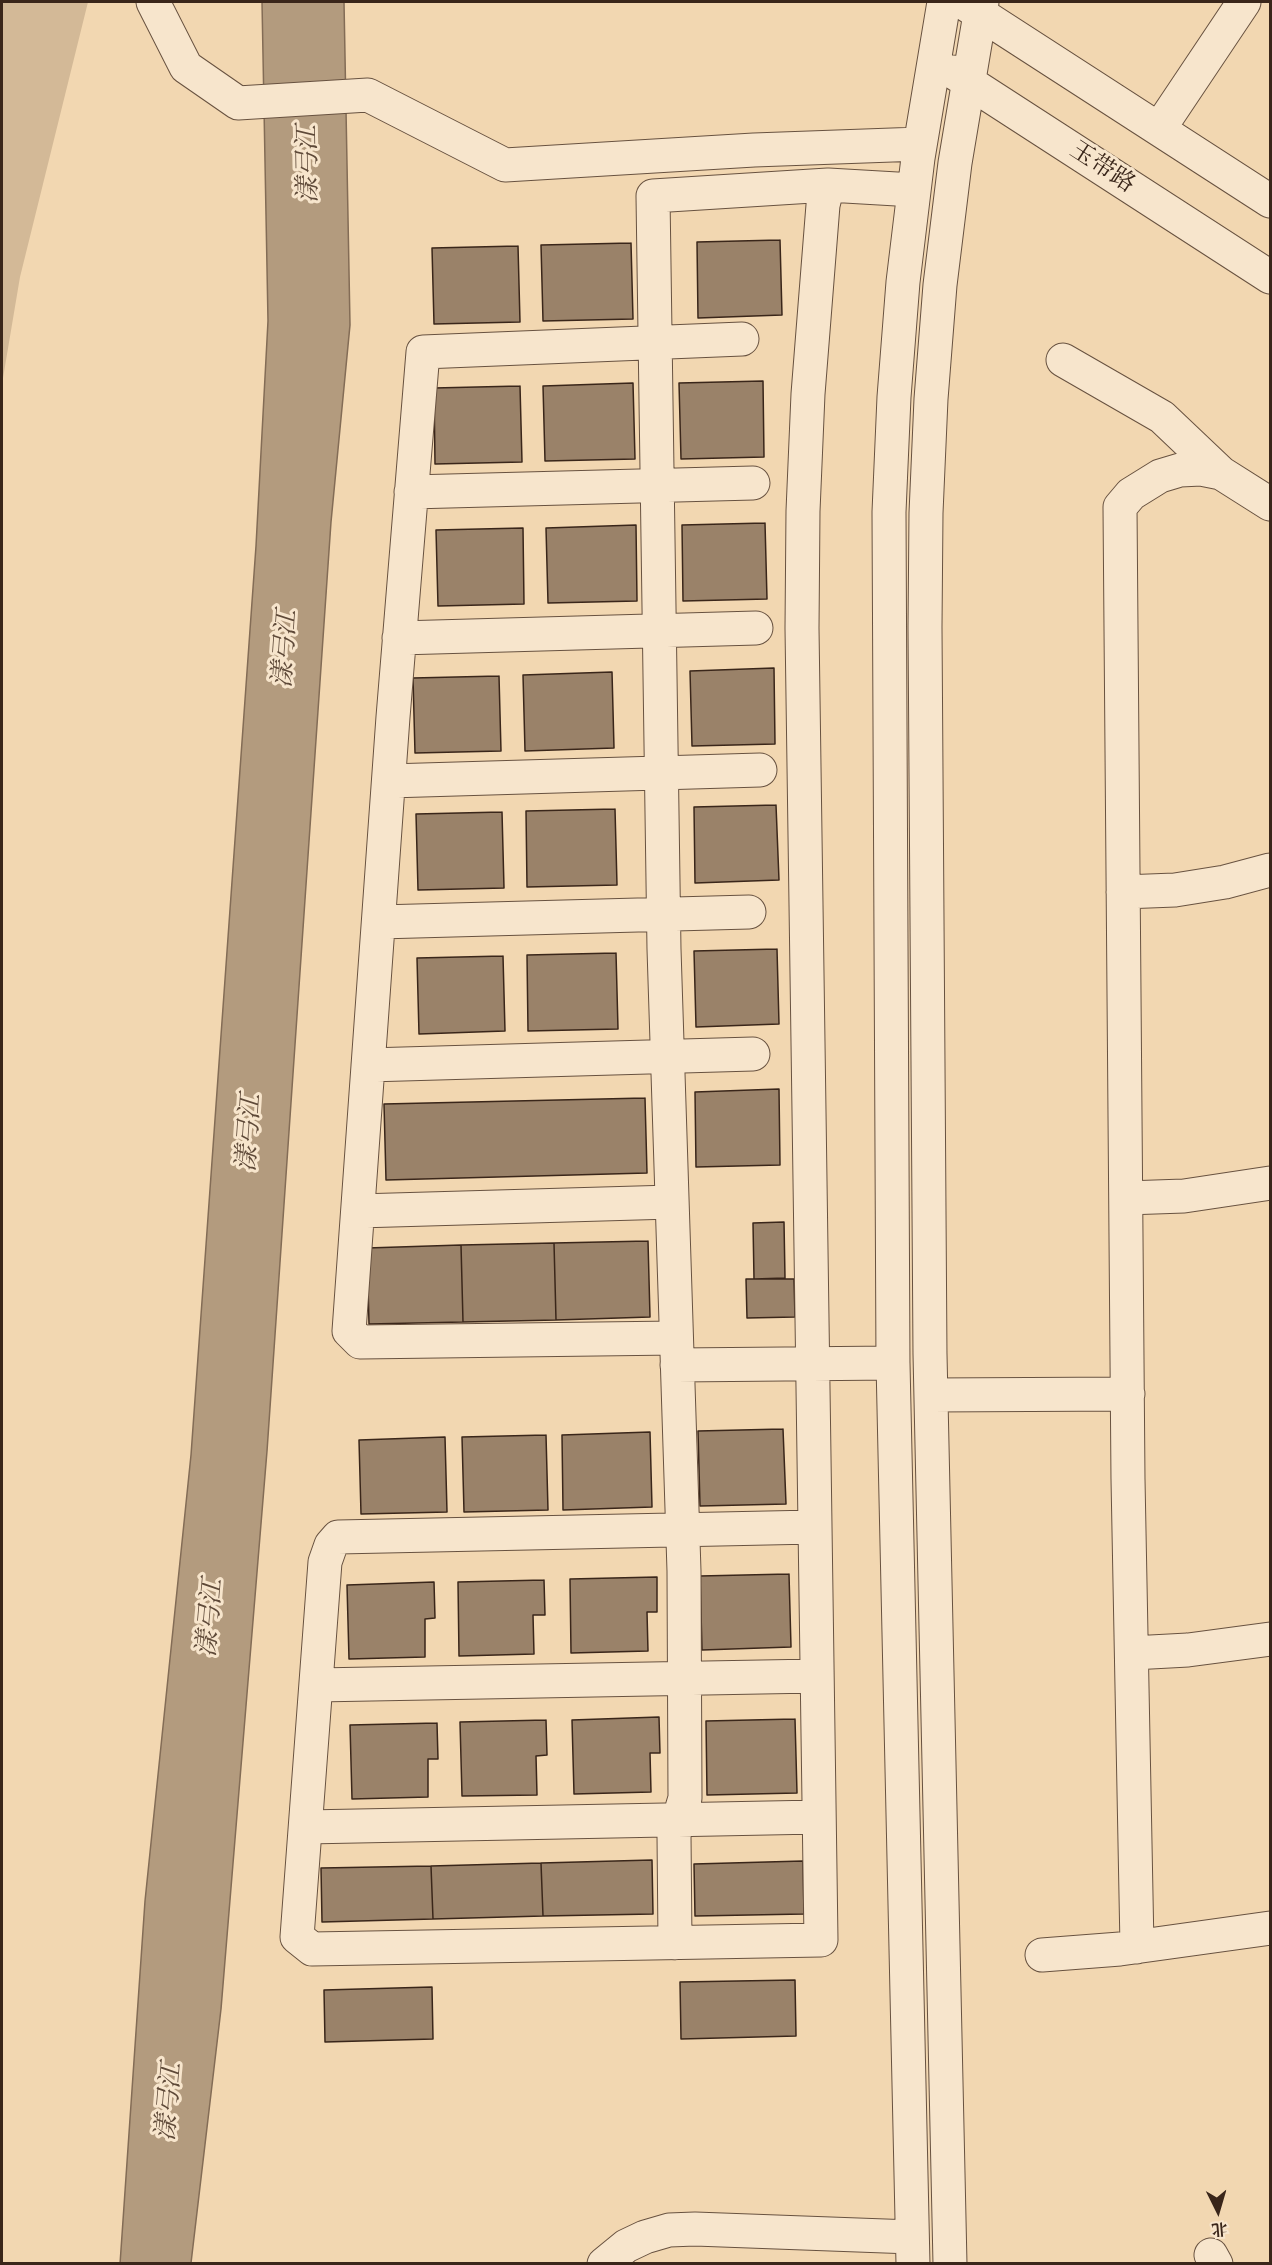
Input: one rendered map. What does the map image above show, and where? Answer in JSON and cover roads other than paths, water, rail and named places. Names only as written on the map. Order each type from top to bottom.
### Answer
[{"type":"street","points":[[153,2],[186,67],[238,103],[368,95],[505,165],[754,150],[920,144]]},
{"type":"street","points":[[604,2264],[626,2246],[645,2236],[669,2230],[706,2229],[913,2250],[893,1363],[889,512],[894,397],[903,282],[920,144],[944,2]]},
{"type":"street","points":[[1159,129],[1244,2]]},
{"type":"street","points":[[950,2264],[931,1395],[926,513],[931,399],[940,285],[955,163],[968,82],[974,6],[1270,201]]},
{"type":"street","name":"玉带路","points":[[934,59],[1270,277]]},
{"type":"street","points":[[675,1943],[674,1834],[685,1798],[684,1678],[682,1529],[663,914],[653,196],[828,186],[914,190]]},
{"type":"street","points":[[815,1527],[338,1537],[331,1545],[325,1562],[297,1936],[312,1949],[821,1940],[802,523],[808,394],[824,205],[828,186]]},
{"type":"street","points":[[742,339],[423,352],[388,781],[349,1331],[360,1342],[676,1351],[813,1364],[893,1363]]},
{"type":"street","points":[[1062,360],[1162,417],[1221,473],[1270,504]]},
{"type":"street","points":[[1137,1947],[1128,1394],[1120,507],[1131,494],[1160,476],[1180,470],[1201,469],[1221,473]]},
{"type":"street","points":[[411,492],[753,483]]},
{"type":"street","points":[[399,638],[756,628]]},
{"type":"street","points":[[388,781],[760,770]]},
{"type":"street","points":[[1123,892],[1174,890],[1225,882],[1270,870]]},
{"type":"street","points":[[379,922],[749,912]]},
{"type":"street","points":[[368,1065],[753,1054]]},
{"type":"street","points":[[1126,1198],[1184,1196],[1270,1183]]},
{"type":"street","points":[[358,1211],[672,1202]]},
{"type":"street","points":[[931,1395],[1128,1394]]},
{"type":"street","points":[[1132,1653],[1188,1650],[1270,1639]]},
{"type":"street","points":[[316,1685],[817,1676]]},
{"type":"street","points":[[306,1827],[819,1816]]},
{"type":"street","points":[[1042,1954],[1137,1947],[1270,1928]]},
{"type":"water","name":"漾弓江","points":[[262,2],[344,2],[350,325],[331,522],[267,1451],[221,2009],[191,2263],[120,2264],[145,1901],[191,1455],[256,546],[268,321]]}]
